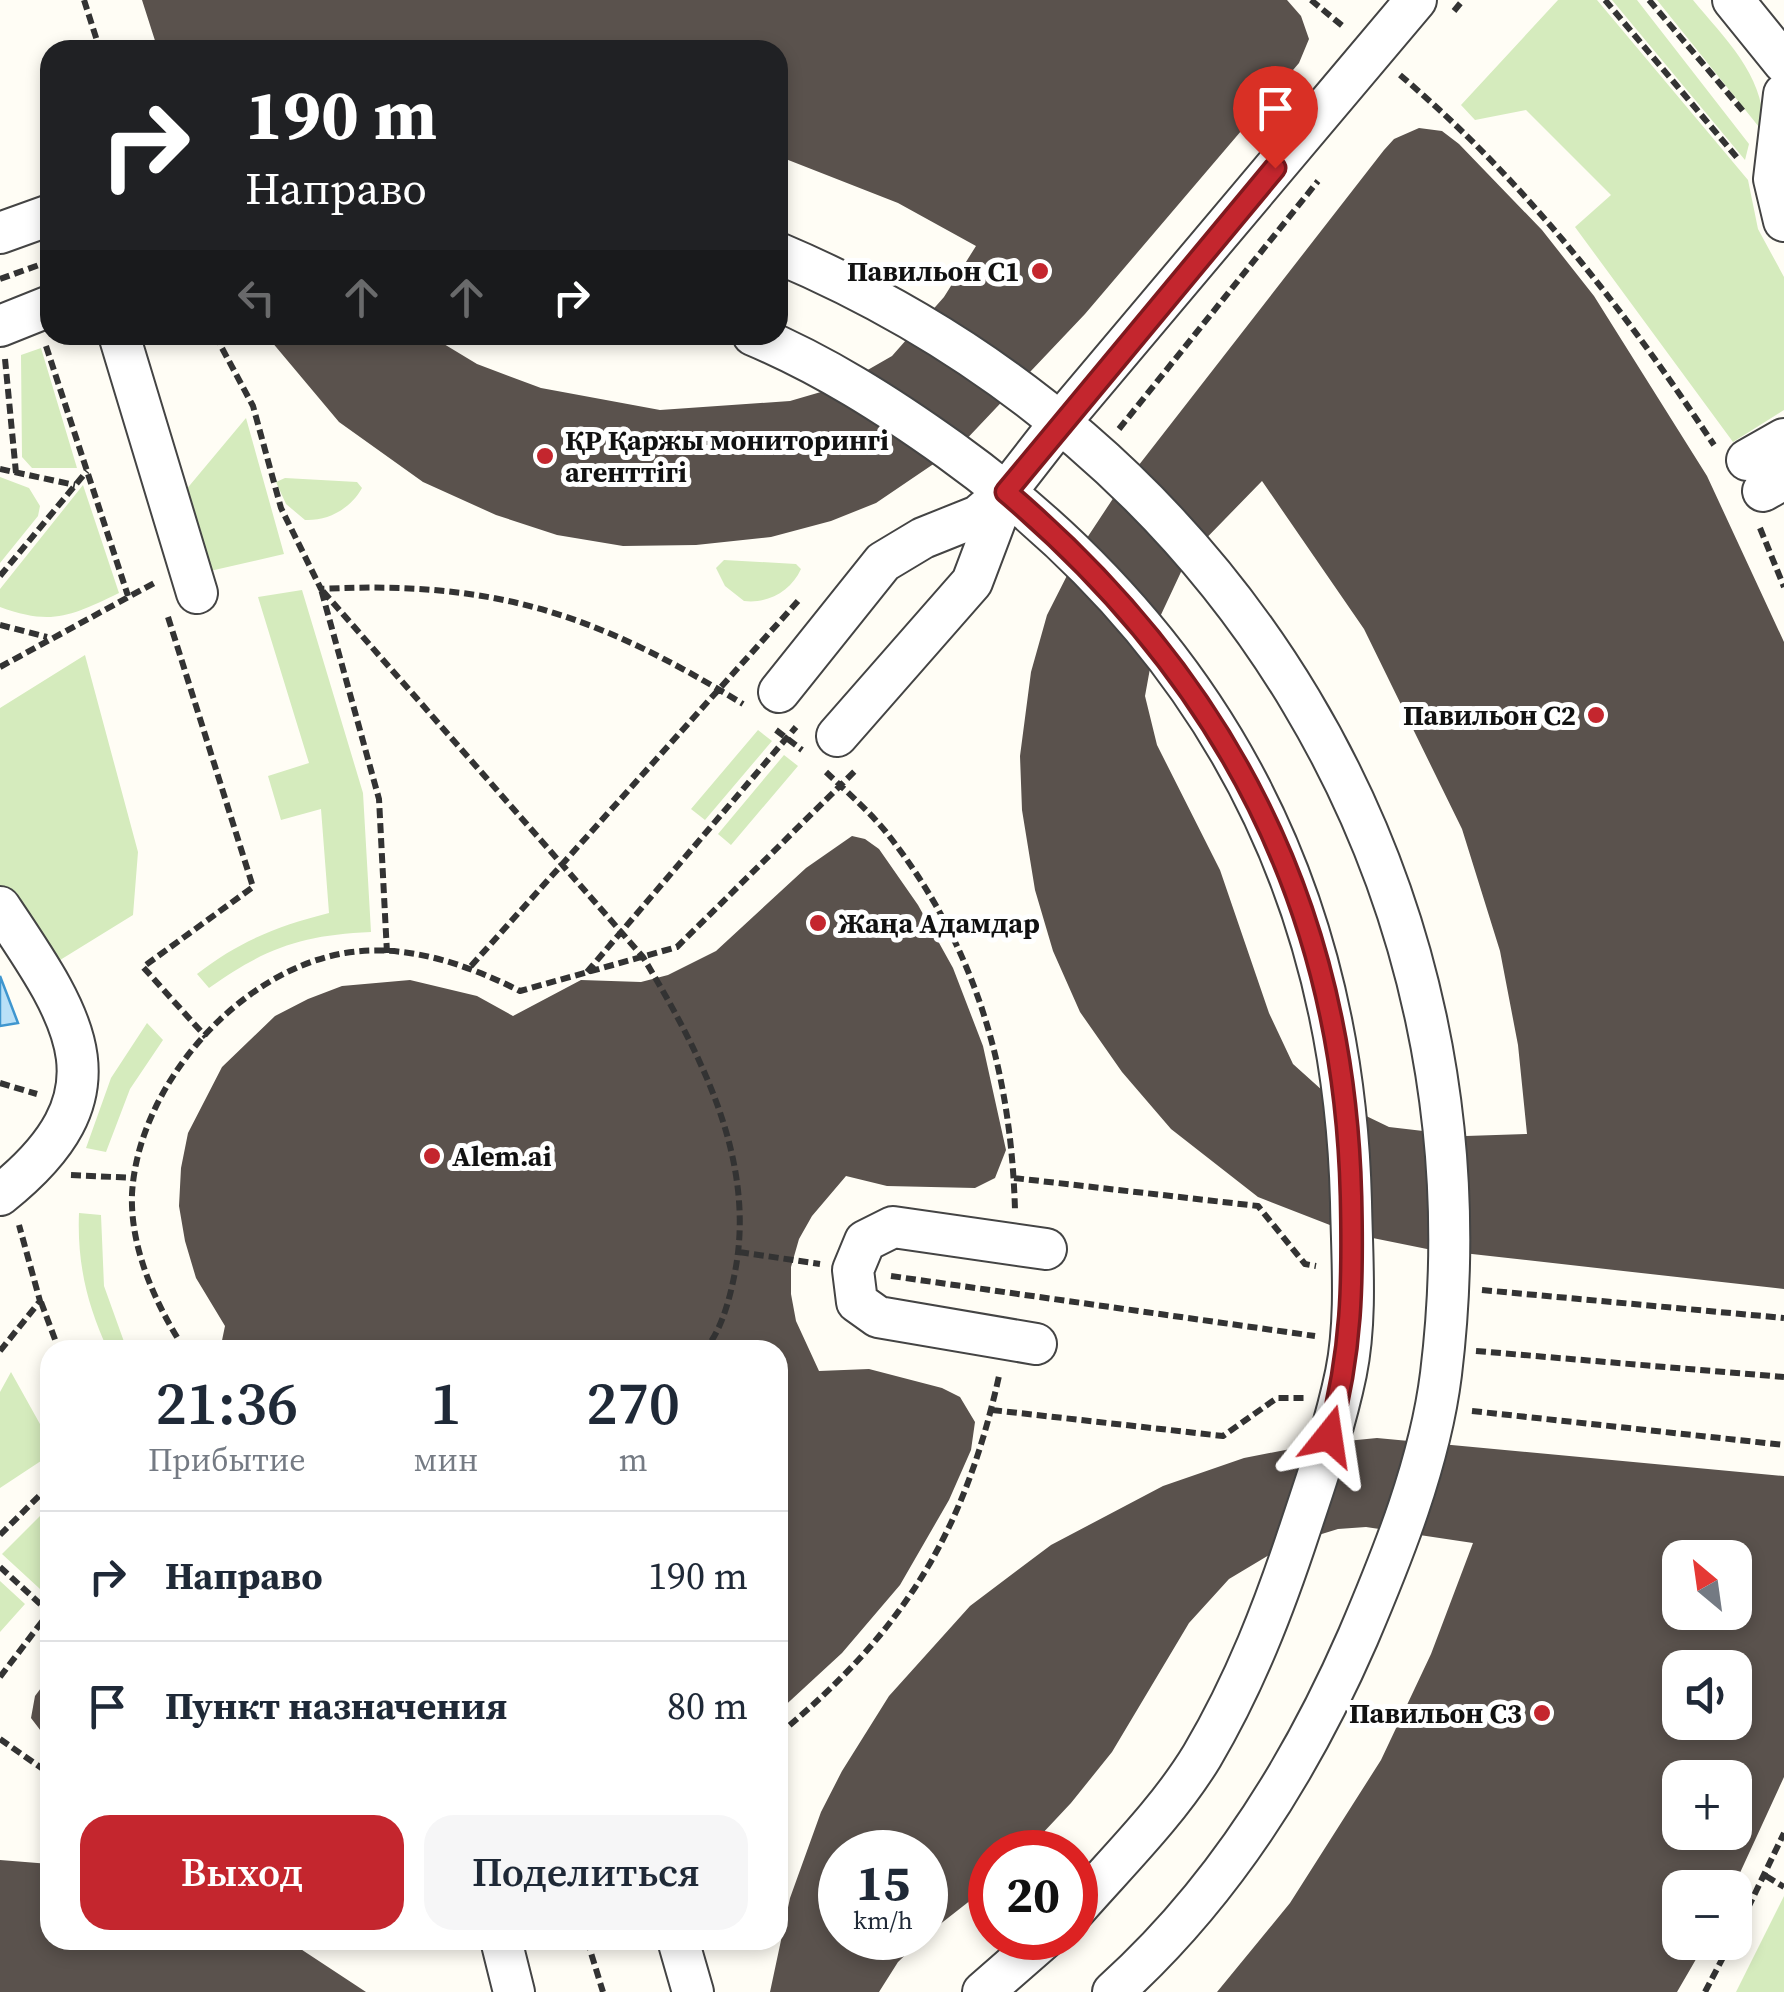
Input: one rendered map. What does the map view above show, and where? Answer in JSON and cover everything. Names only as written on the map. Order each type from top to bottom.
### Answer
[{"type":"street","points":[[791,717],[883,562],[923,538],[978,516],[1006,492],[1354,36],[1416,0]]},
{"type":"street","points":[[1733,0],[1784,63]]},
{"type":"street","points":[[1784,94],[1759,159],[1784,220]]},
{"type":"street","points":[[0,233],[40,219]]},
{"type":"street","points":[[788,259],[912,317],[1070,410],[1203,561],[1297,694],[1340,774],[1388,891],[1427,1031],[1441,1120],[1447,1211],[1442,1348],[1434,1407],[1417,1478],[1383,1576],[1324,1714],[1268,1811],[1214,1882],[1113,1992]]},
{"type":"street","points":[[2,336],[40,321]]},
{"type":"street","points":[[121,345],[174,598]]},
{"type":"street","points":[[773,345],[858,388],[1006,492],[1103,580],[1187,682],[1223,736],[1301,906],[1335,1026],[1350,1148],[1352,1272],[1349,1341],[1339,1399],[1276,1606],[1248,1672],[1200,1760],[1098,1882]]},
{"type":"street","points":[[1754,480],[1784,438]]},
{"type":"street","points":[[791,717],[972,582],[1006,492]]},
{"type":"street","points":[[0,907],[48,980],[76,1047],[80,1074],[76,1102],[63,1128],[8,1206]]},
{"type":"street","points":[[1022,1342],[864,1311],[852,1288],[853,1270],[865,1241],[894,1227],[1031,1247]]},
{"type":"street","points":[[504,1950],[514,1992]]},
{"type":"street","points":[[681,1950],[694,1992]]},
{"type":"street","points":[[983,1992],[1020,1960]]},
{"type":"path","points":[[84,0],[97,40]]},
{"type":"path","points":[[1312,0],[1469,134],[1570,244],[1754,480],[1784,587]]},
{"type":"path","points":[[1605,0],[1759,159]]},
{"type":"path","points":[[1649,0],[1759,159]]},
{"type":"path","points":[[0,279],[40,265]]},
{"type":"path","points":[[2,336],[16,473]]},
{"type":"path","points":[[53,345],[87,470],[128,596]]},
{"type":"path","points":[[220,345],[253,406],[281,508],[320,589],[379,800],[387,952]]},
{"type":"path","points":[[1070,410],[1116,432]]},
{"type":"path","points":[[0,470],[75,485]]},
{"type":"path","points":[[0,576],[87,470]]},
{"type":"path","points":[[150,564],[156,584],[174,598],[253,887],[142,967],[206,1037]]},
{"type":"path","points":[[0,667],[48,638],[156,584]]},
{"type":"path","points":[[320,589],[402,585],[472,592],[538,605],[612,631],[720,690],[791,717]]},
{"type":"path","points":[[320,589],[642,957],[704,1068],[740,1186],[739,1252],[730,1298],[710,1340]]},
{"type":"path","points":[[470,966],[802,598]]},
{"type":"path","points":[[0,625],[48,638]]},
{"type":"path","points":[[586,972],[786,738],[791,717]]},
{"type":"path","points":[[786,738],[791,717]]},
{"type":"path","points":[[786,738],[884,830],[930,895],[970,974],[996,1045],[1013,1136],[1014,1178],[1031,1247],[1011,1295],[1022,1342],[992,1410],[956,1518],[926,1576],[876,1642],[788,1725]]},
{"type":"path","points":[[0,1083],[47,1097],[47,1085]]},
{"type":"path","points":[[64,1174],[135,1178]]},
{"type":"path","points":[[1014,1178],[1258,1206],[1305,1264],[1352,1272]]},
{"type":"path","points":[[8,1206],[55,1340]]},
{"type":"path","points":[[739,1252],[1011,1295],[1349,1341]]},
{"type":"path","points":[[1445,1286],[1784,1318]]},
{"type":"path","points":[[0,1351],[40,1301]]},
{"type":"path","points":[[1442,1348],[1784,1377]]},
{"type":"path","points":[[992,1410],[1223,1436],[1277,1398],[1339,1399]]},
{"type":"path","points":[[1434,1407],[1784,1445]]},
{"type":"path","points":[[0,1535],[40,1494]]},
{"type":"path","points":[[0,1567],[40,1603]]},
{"type":"path","points":[[0,1676],[40,1623]]},
{"type":"path","points":[[0,1739],[40,1767]]},
{"type":"path","points":[[1752,1903],[1784,1833]]},
{"type":"path","points":[[1766,1876],[1784,1887]]},
{"type":"path","points":[[591,1950],[602,1992]]},
{"type":"path","points":[[1705,1992],[1722,1960]]},
{"type":"green space","points":[[1558,0],[1597,0],[1748,180],[1758,229],[1784,277],[1784,410],[1733,442],[1575,227],[1611,195],[1526,110],[1475,120],[1461,105]]},
{"type":"green space","points":[[1612,0],[1637,0],[1749,144],[1745,160]]},
{"type":"green space","points":[[1657,0],[1693,0],[1731,45],[1758,94],[1763,132]]},
{"type":"green space","points":[[41,348],[77,468],[32,468],[22,457],[21,355]]},
{"type":"green space","points":[[246,418],[284,554],[210,571],[185,491]]},
{"type":"green space","points":[[0,477],[29,488],[40,506],[38,516],[0,563]]},
{"type":"green space","points":[[285,478],[357,482],[362,488],[338,512],[305,520],[286,504],[276,482]]},
{"type":"green space","points":[[83,485],[119,593],[61,616],[34,616],[0,607],[0,589]]},
{"type":"green space","points":[[724,560],[796,564],[801,569],[778,594],[744,601],[725,586],[716,568]]},
{"type":"green space","points":[[302,590],[363,793],[371,932],[324,936],[285,946],[248,963],[209,988],[197,974],[228,952],[276,929],[329,913],[321,809],[281,820],[268,776],[309,763],[258,597]]},
{"type":"green space","points":[[85,655],[138,852],[133,915],[52,965],[0,885],[0,708]]},
{"type":"green space","points":[[758,730],[772,741],[705,820],[691,809]]},
{"type":"green space","points":[[784,755],[798,766],[731,845],[718,834]]},
{"type":"green space","points":[[147,1023],[163,1040],[130,1089],[106,1152],[86,1148],[111,1078]]},
{"type":"green space","points":[[79,1213],[101,1215],[104,1286],[123,1340],[104,1340],[94,1317],[82,1266]]},
{"type":"green space","points":[[11,1372],[40,1424],[40,1462],[0,1488],[0,1392]]},
{"type":"green space","points":[[40,1516],[40,1589],[2,1554]]},
{"type":"green space","points":[[0,1581],[25,1604],[0,1632]]},
{"type":"green space","points":[[1784,1896],[1784,1992],[1736,1992]]},
{"type":"water","points":[[0,976],[18,1023],[0,1026]]},
{"type":"building","name":"Павильон С1","points":[[142,0],[1287,0],[1301,16],[1309,39],[1299,63],[1085,314],[960,446],[876,503],[831,521],[771,537],[696,545],[623,546],[557,535],[496,515],[423,482],[339,422],[274,345],[446,345],[477,364],[541,388],[660,410],[790,401],[838,387],[892,356],[944,297],[976,246],[898,203],[788,160],[788,40],[155,40]]},
{"type":"building","name":"Павильон С2","points":[[1419,128],[1442,131],[1459,144],[1542,230],[1594,296],[1707,476],[1784,642],[1784,1289],[1427,1249],[1353,1234],[1258,1197],[1171,1129],[1122,1072],[1080,1012],[1053,951],[1035,890],[1022,810],[1020,756],[1031,672],[1047,615],[1083,544],[1114,497],[1394,139]],"holes":[[[1262,481],[1364,629],[1462,829],[1500,951],[1518,1045],[1527,1134],[1466,1136],[1389,1127],[1333,1100],[1293,1064],[1269,1013],[1220,870],[1157,745],[1145,696],[1159,619],[1188,557]]]},
{"type":"building","points":[[852,836],[879,849],[918,905],[953,968],[983,1046],[1006,1150],[995,1178],[975,1188],[887,1186],[846,1176],[812,1216],[799,1239],[791,1267],[791,1294],[796,1321],[819,1371],[869,1369],[942,1388],[960,1397],[975,1422],[971,1450],[949,1500],[900,1585],[842,1653],[788,1703],[788,1340],[222,1340],[225,1326],[196,1278],[179,1206],[188,1133],[222,1067],[275,1016],[342,986],[410,980],[477,996],[513,1016],[581,980],[641,982],[668,975],[716,951],[806,868]]},
{"type":"building","name":"Павильон С3","points":[[1377,1438],[1784,1476],[1784,1777],[1752,1847],[1752,1760],[1662,1760],[1662,1850],[1750,1850],[1741,1870],[1662,1870],[1662,1960],[1696,1960],[1677,1992],[1217,1992],[1290,1903],[1381,1760],[1431,1654],[1473,1543],[1366,1527],[1338,1529],[1286,1545],[1229,1579],[1189,1623],[1112,1752],[1046,1830],[968,1830],[968,1902],[948,1918],[948,1830],[818,1830],[818,1960],[900,1960],[879,1992],[770,1992],[779,1950],[788,1950],[790,1898],[821,1812],[889,1696],[970,1606],[1051,1545],[1163,1486],[1244,1458],[1316,1444]]},
{"type":"building","points":[[40,1689],[40,1730],[31,1718]]},
{"type":"building","points":[[0,1860],[40,1863],[40,1950],[302,1950],[366,1992],[0,1992]]},
{"type":"place","name":"Павильон С1","points":[[1040,271]]},
{"type":"place","name":"ҚР Қаржы мониторингі агенттігі","points":[[545,456]]},
{"type":"place","name":"Павильон С2","points":[[1596,715]]},
{"type":"place","name":"Жаңа Адамдар","points":[[818,923]]},
{"type":"place","name":"Alem.ai","points":[[432,1156]]},
{"type":"place","name":"Павильон С3","points":[[1542,1713]]},
{"type":"route","points":[[1275,168],[1006,492],[1103,580],[1187,682],[1223,736],[1250,789],[1301,906],[1335,1026],[1350,1148],[1349,1341],[1346,1370],[1329,1436]]}]
